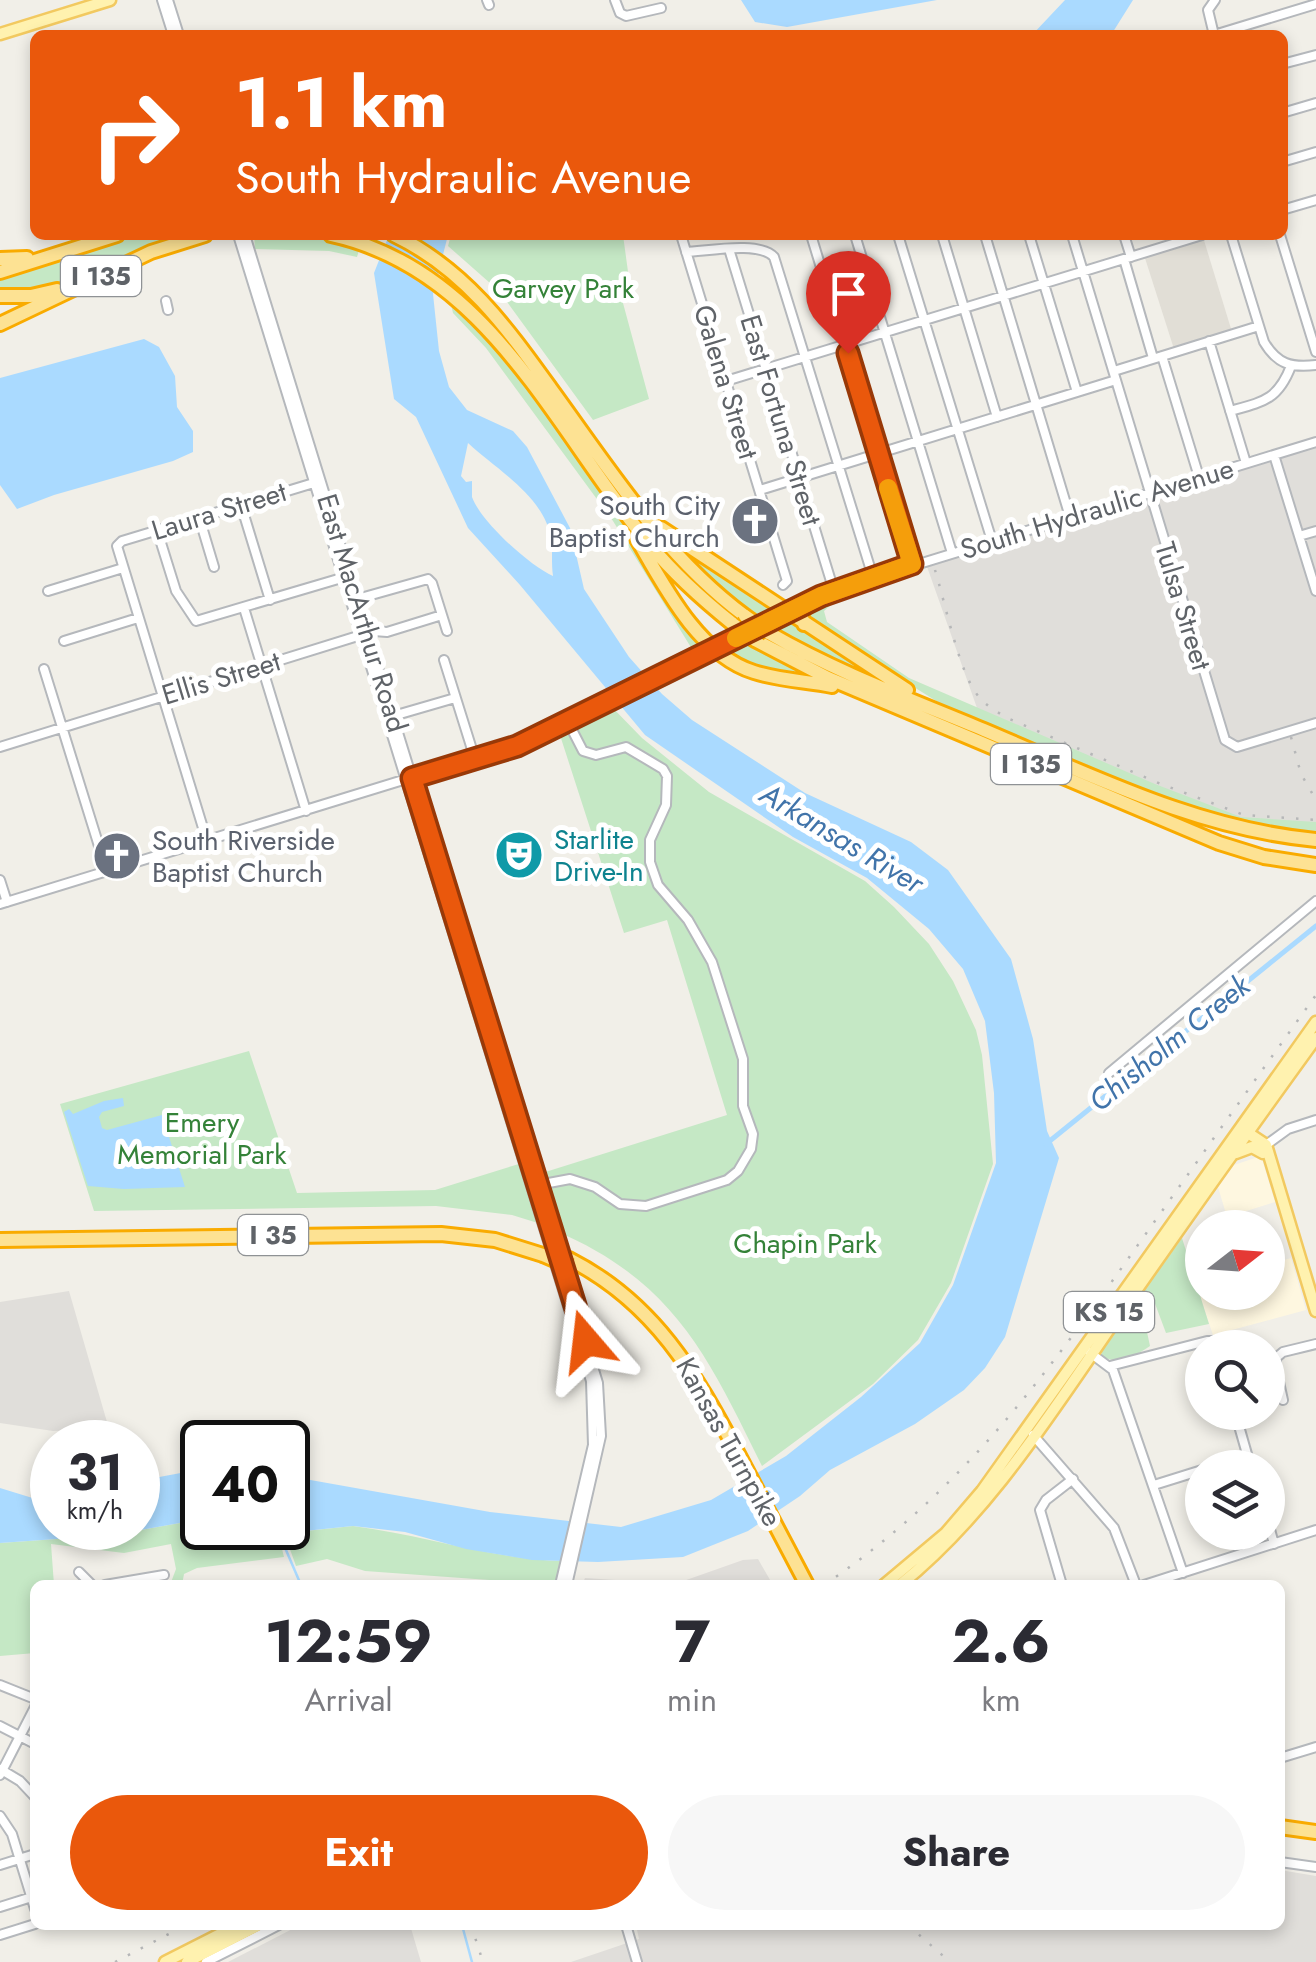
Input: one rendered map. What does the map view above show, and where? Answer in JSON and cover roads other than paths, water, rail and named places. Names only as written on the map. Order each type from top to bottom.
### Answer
[{"type":"highway","name":"I 135","points":[[0,272],[101,240]]},
{"type":"highway","name":"I 135","points":[[0,324],[118,268],[188,240]]},
{"type":"highway","name":"I 135","points":[[348,240],[414,268],[450,292],[496,337],[667,565],[739,620],[948,715],[1188,816],[1249,831],[1316,840]]},
{"type":"highway","name":"I 135","points":[[403,240],[458,277],[500,318],[676,556],[755,640],[876,698],[1219,843],[1316,865]]},
{"type":"highway","points":[[0,258],[64,252]]},
{"type":"highway","points":[[0,296],[47,293],[118,268]]},
{"type":"highway","points":[[606,486],[670,594],[716,644],[756,673],[876,698]]},
{"type":"highway","points":[[622,487],[668,534],[948,715]]},
{"type":"highway","points":[[804,624],[801,614],[806,605]]},
{"type":"highway","name":"Kansas Turnpike","points":[[0,1236],[441,1234],[495,1240],[542,1251],[570,1263],[629,1306],[662,1340],[740,1465],[800,1580]]},
{"type":"highway","points":[[1285,1831],[1316,1835]]},
{"type":"main road","points":[[0,34],[110,0]]},
{"type":"main road","name":"KS 15","points":[[1088,1351],[1228,1160],[1316,1023]]},
{"type":"main road","name":"KS 15","points":[[906,1580],[949,1543],[1316,1038]]},
{"type":"main road","points":[[1262,1112],[1259,1127],[1316,1312]]},
{"type":"main road","points":[[1245,1132],[1265,1149]]},
{"type":"main road","points":[[1228,1160],[1247,1148],[1265,1149]]},
{"type":"main road","name":"KS 15","points":[[890,1580],[946,1533],[1030,1433]]},
{"type":"main road","points":[[164,1962],[228,1930]]},
{"type":"main road","points":[[186,1962],[249,1930]]},
{"type":"street","points":[[165,0],[174,30]]},
{"type":"street","points":[[615,0],[620,13],[626,16],[661,8]]},
{"type":"street","points":[[1213,30],[1208,10],[1216,0]]},
{"type":"street","points":[[1230,30],[1316,4]]},
{"type":"street","points":[[1288,62],[1316,54]]},
{"type":"street","points":[[1288,111],[1316,103]]},
{"type":"street","points":[[1288,160],[1316,152]]},
{"type":"street","points":[[1288,208],[1316,200]]},
{"type":"street","name":"East MacArthur Road","points":[[244,240],[590,1380],[593,1446],[582,1511]]},
{"type":"street","name":"Galena Street","points":[[682,240],[787,581],[783,584]]},
{"type":"street","points":[[814,240],[912,564]]},
{"type":"street","points":[[857,240],[952,553]]},
{"type":"street","points":[[900,240],[992,541]]},
{"type":"street","points":[[944,240],[998,417]]},
{"type":"street","points":[[987,240],[1070,516]]},
{"type":"street","points":[[1030,240],[1077,392]]},
{"type":"street","name":"Tulsa Street","points":[[1073,240],[1224,740],[1236,747],[1316,723]]},
{"type":"street","points":[[1125,240],[1157,357],[1199,477]]},
{"type":"street","points":[[726,381],[1083,272],[1174,240]]},
{"type":"street","points":[[1233,240],[1271,353],[1291,366],[1316,365]]},
{"type":"street","points":[[1282,240],[1316,352]]},
{"type":"street","name":"East Fortuna Street","points":[[729,250],[834,591]]},
{"type":"street","points":[[686,252],[767,250],[773,255],[873,577]]},
{"type":"street","points":[[760,490],[1077,392],[1157,357],[1259,326]]},
{"type":"street","points":[[1209,341],[1246,463]]},
{"type":"street","points":[[1230,411],[1276,394],[1291,366]]},
{"type":"street","name":"South Hydraulic Avenue","points":[[3,904],[517,746],[716,644],[834,591],[1316,442]]},
{"type":"street","points":[[1274,454],[1316,590]]},
{"type":"street","name":"Laura Street","points":[[122,568],[118,544],[318,482]]},
{"type":"street","points":[[241,505],[270,600]]},
{"type":"street","points":[[199,517],[214,567]]},
{"type":"street","points":[[157,530],[176,591],[196,621],[346,576]]},
{"type":"street","points":[[1299,536],[1316,531]]},
{"type":"street","points":[[48,591],[122,568],[207,841]]},
{"type":"street","name":"East MacArthur Road","points":[[346,576],[394,716],[409,779]]},
{"type":"street","points":[[357,599],[428,579],[447,631]]},
{"type":"street","name":"South Hydraulic Avenue","points":[[784,611],[821,596]]},
{"type":"street","points":[[244,608],[306,811]]},
{"type":"street","name":"Ellis Street","points":[[0,746],[364,634],[387,632],[442,616]]},
{"type":"street","points":[[64,640],[138,618]]},
{"type":"street","points":[[444,660],[474,759]]},
{"type":"street","points":[[44,669],[106,872]]},
{"type":"street","points":[[394,716],[456,698]]},
{"type":"street","points":[[538,1185],[570,1179],[595,1188],[620,1204],[646,1206],[727,1180],[746,1160],[752,1134],[743,1106],[743,1059],[712,962],[688,920],[653,876],[650,840],[666,804],[666,776],[662,769],[626,747],[596,755],[583,751],[570,718]]},
{"type":"street","points":[[0,880],[3,904]]},
{"type":"street","points":[[1110,1073],[1316,901]]},
{"type":"street","name":"East MacArthur Road","points":[[501,1078],[538,1185],[601,1401],[601,1436],[582,1511]]},
{"type":"street","points":[[1265,1149],[1288,1129],[1316,1120]]},
{"type":"street","points":[[1285,1352],[1316,1344]]},
{"type":"street","points":[[1110,1366],[1185,1350]]},
{"type":"street","points":[[1088,1351],[1110,1366],[1183,1573]]},
{"type":"street","points":[[1030,1433],[1074,1478],[1120,1536],[1134,1580]]},
{"type":"street","points":[[1154,1486],[1185,1476]]},
{"type":"street","points":[[1060,1580],[1040,1514],[1042,1503],[1074,1478]]},
{"type":"street","points":[[565,1580],[582,1511]]},
{"type":"street","points":[[1285,1540],[1316,1530]]},
{"type":"street","points":[[1160,1580],[1255,1550]]},
{"type":"street","points":[[78,1572],[87,1580]]},
{"type":"street","points":[[134,1580],[164,1575]]},
{"type":"street","points":[[0,1685],[30,1696]]},
{"type":"street","points":[[30,1717],[1,1772],[30,1792]]},
{"type":"street","points":[[0,1726],[30,1740]]},
{"type":"street","points":[[1285,1757],[1316,1748]]},
{"type":"street","points":[[0,1816],[11,1832],[30,1888]]},
{"type":"street","points":[[0,1864],[30,1856]]},
{"type":"street","points":[[1285,1863],[1316,1867]]},
{"type":"street","points":[[0,1907],[30,1897]]},
{"type":"street","points":[[0,1936],[30,1926]]},
{"type":"street","points":[[206,1962],[269,1930]]},
{"type":"street","points":[[627,1930],[637,1962]]},
{"type":"water","points":[[741,0],[937,0],[787,27],[755,22]]},
{"type":"water","points":[[1065,0],[1133,0],[1114,30],[1037,30]]},
{"type":"water","name":"Arkansas River","points":[[387,240],[447,240],[433,294],[439,351],[449,387],[467,410],[513,431],[527,447],[570,528],[584,589],[629,657],[692,720],[805,793],[911,842],[948,870],[1011,959],[1033,1039],[1047,1131],[1059,1158],[1005,1337],[985,1368],[964,1390],[915,1424],[830,1470],[748,1531],[683,1557],[598,1562],[532,1560],[466,1549],[405,1532],[353,1526],[310,1530],[310,1480],[490,1512],[621,1527],[711,1500],[786,1456],[861,1397],[920,1343],[953,1285],[996,1163],[994,1093],[985,1021],[963,969],[929,929],[867,878],[793,837],[645,735],[468,528],[416,417],[394,399],[374,273]],"holes":[[[468,443],[529,496],[551,537],[553,576],[507,542],[477,507],[472,497],[472,481],[466,482],[461,476]]]},
{"type":"water","points":[[144,339],[159,347],[175,376],[177,407],[193,431],[193,452],[17,509],[0,485],[0,378]]},
{"type":"water","points":[[123,1098],[124,1106],[102,1112],[102,1128],[107,1130],[162,1115],[185,1187],[88,1186],[64,1112],[69,1109],[73,1114]]},
{"type":"water","points":[[180,1473],[180,1523],[160,1527],[160,1477]]},
{"type":"water","points":[[0,1488],[30,1497],[30,1541],[0,1543]]},
{"type":"waterway","name":"Chisholm Creek","points":[[1046,1144],[1316,926]]},
{"type":"waterway","points":[[286,1550],[299,1580]]},
{"type":"waterway","points":[[463,1930],[472,1962]]},
{"type":"railway","points":[[935,570],[963,668],[976,693],[994,710],[1161,784],[1244,815],[1316,820]]},
{"type":"railway","points":[[1291,737],[1301,774],[1316,800]]},
{"type":"railway","points":[[831,1580],[919,1511],[1035,1385],[1316,995]]},
{"type":"railway","points":[[115,1962],[176,1930]]},
{"type":"railway","points":[[473,1930],[483,1962]]},
{"type":"railway","points":[[914,1930],[950,1962]]},
{"type":"place","name":"South City Baptist Church","points":[[755,521]]},
{"type":"place","name":"Starlite Drive-In","points":[[519,855]]},
{"type":"place","name":"South Riverside Baptist Church","points":[[117,856]]},
{"type":"park label","name":"Garvey Park","points":[[563,288]]},
{"type":"park label","name":"Emery Memorial Park","points":[[202,1138]]},
{"type":"park label","name":"Chapin Park","points":[[805,1243]]}]
